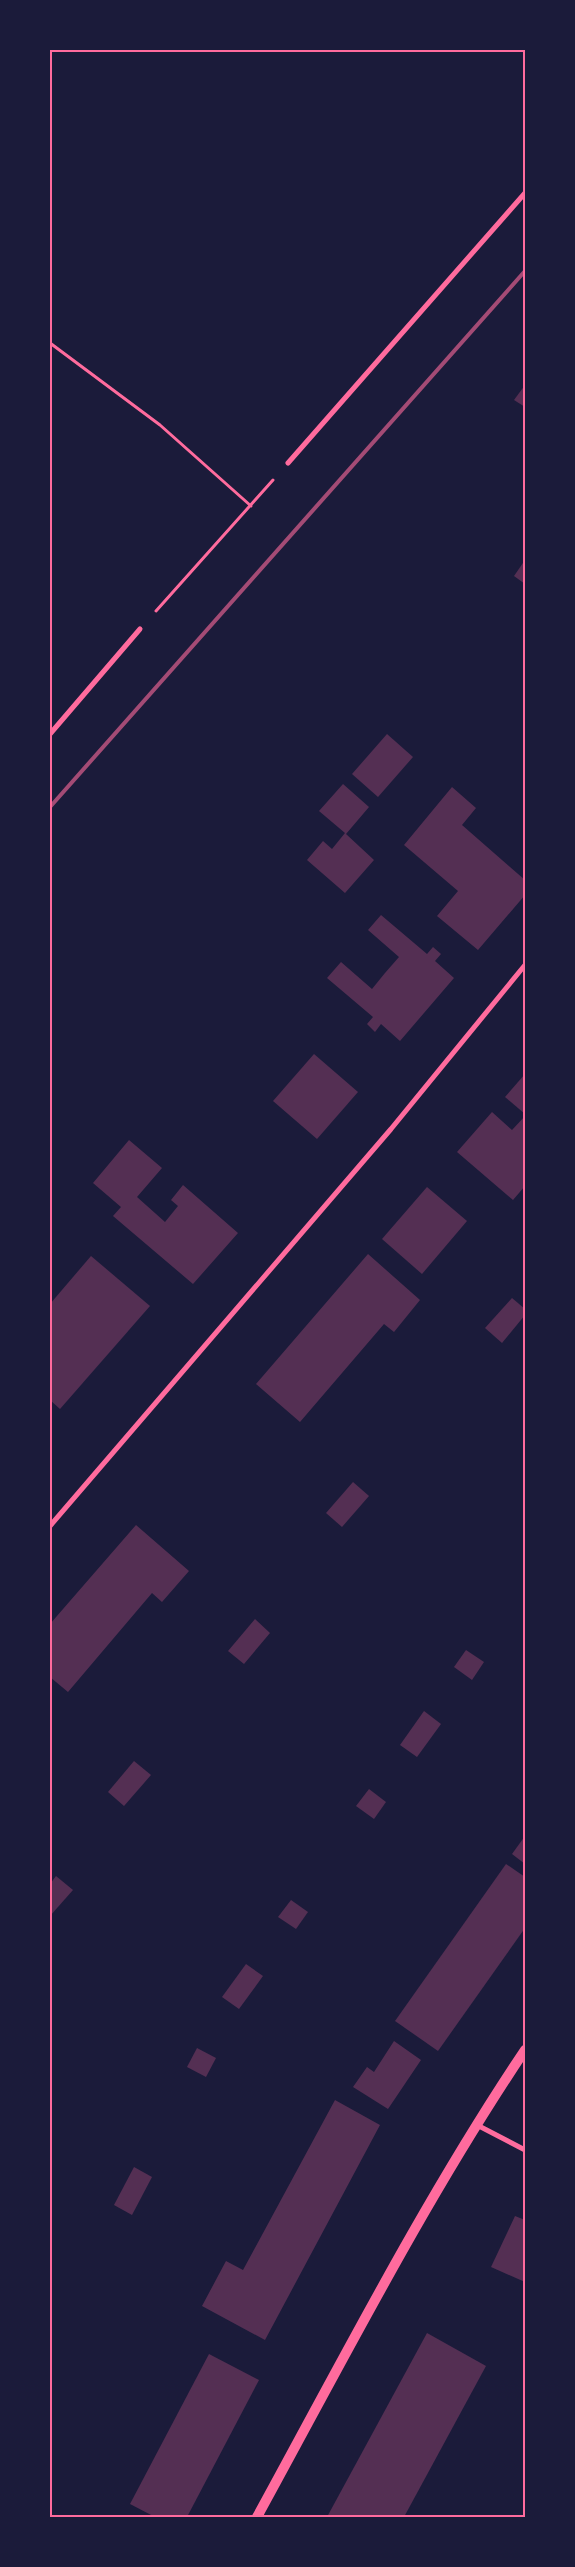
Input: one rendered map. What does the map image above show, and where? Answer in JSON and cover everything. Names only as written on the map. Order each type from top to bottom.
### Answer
[{"type":"main road","points":[[257,2517],[418,2222],[476,2124],[525,2050]]},
{"type":"street","points":[[288,463],[525,193]]},
{"type":"street","points":[[50,734],[140,628]]},
{"type":"street","points":[[50,1526],[391,1129],[525,965]]},
{"type":"street","points":[[476,2124],[525,2150]]},
{"type":"path","points":[[50,344],[160,425],[251,506]]},
{"type":"path","points":[[140,628],[288,463]]},
{"type":"building","points":[[525,385],[525,407],[514,400]]},
{"type":"building","points":[[525,560],[525,584],[514,576]]},
{"type":"building","points":[[387,734],[413,757],[378,797],[352,774]]},
{"type":"building","points":[[343,784],[369,807],[346,834],[374,860],[345,893],[307,860],[323,841],[332,849],[345,833],[319,811]]},
{"type":"building","points":[[452,787],[476,808],[462,825],[525,880],[525,895],[478,950],[437,916],[458,891],[404,845]]},
{"type":"building","points":[[381,915],[427,954],[433,947],[441,954],[435,961],[454,978],[400,1041],[381,1024],[375,1032],[367,1024],[373,1017],[327,978],[341,962],[372,989],[399,957],[368,930]]},
{"type":"building","points":[[314,1054],[358,1092],[317,1139],[273,1101]]},
{"type":"building","points":[[525,1074],[525,1114],[505,1097]]},
{"type":"building","points":[[492,1112],[512,1130],[525,1116],[525,1186],[513,1200],[457,1152]]},
{"type":"building","points":[[129,1140],[162,1168],[137,1197],[165,1222],[178,1206],[171,1200],[183,1185],[238,1233],[193,1284],[113,1216],[121,1207],[93,1183]]},
{"type":"building","points":[[427,1187],[467,1221],[422,1274],[382,1239]]},
{"type":"building","points":[[368,1254],[420,1300],[394,1332],[384,1324],[300,1422],[256,1384]]},
{"type":"building","points":[[91,1256],[150,1306],[60,1409],[50,1400],[50,1304]]},
{"type":"building","points":[[512,1298],[525,1309],[525,1315],[502,1343],[485,1328]]},
{"type":"building","points":[[353,1482],[369,1496],[342,1527],[326,1513]]},
{"type":"building","points":[[136,1525],[189,1571],[162,1602],[152,1593],[68,1692],[50,1677],[50,1624]]},
{"type":"building","points":[[255,1619],[270,1633],[244,1664],[228,1651]]},
{"type":"building","points":[[466,1650],[484,1662],[472,1680],[454,1667]]},
{"type":"building","points":[[424,1711],[441,1724],[417,1757],[400,1745]]},
{"type":"building","points":[[134,1761],[151,1775],[124,1806],[108,1792]]},
{"type":"building","points":[[369,1789],[386,1802],[374,1819],[356,1806]]},
{"type":"building","points":[[525,1836],[525,1864],[512,1854]]},
{"type":"building","points":[[506,1864],[525,1877],[525,1928],[438,2051],[395,2021]]},
{"type":"building","points":[[56,1876],[73,1890],[50,1916],[50,1884]]},
{"type":"building","points":[[291,1900],[308,1912],[296,1929],[278,1917]]},
{"type":"building","points":[[246,1964],[263,1976],[239,2009],[222,1997]]},
{"type":"building","points":[[394,2041],[421,2060],[388,2109],[353,2087],[367,2067],[374,2072]]},
{"type":"building","points":[[197,2048],[216,2058],[206,2077],[187,2067]]},
{"type":"building","points":[[335,2100],[380,2125],[265,2340],[202,2306],[226,2261],[243,2270]]},
{"type":"building","points":[[134,2167],[152,2177],[132,2215],[114,2205]]},
{"type":"building","points":[[515,2216],[525,2220],[525,2282],[491,2267]]},
{"type":"building","points":[[427,2333],[486,2366],[404,2517],[327,2517]]},
{"type":"building","points":[[209,2354],[259,2380],[187,2517],[155,2517],[130,2504]]},
{"type":"railway","points":[[50,807],[525,271]]}]
